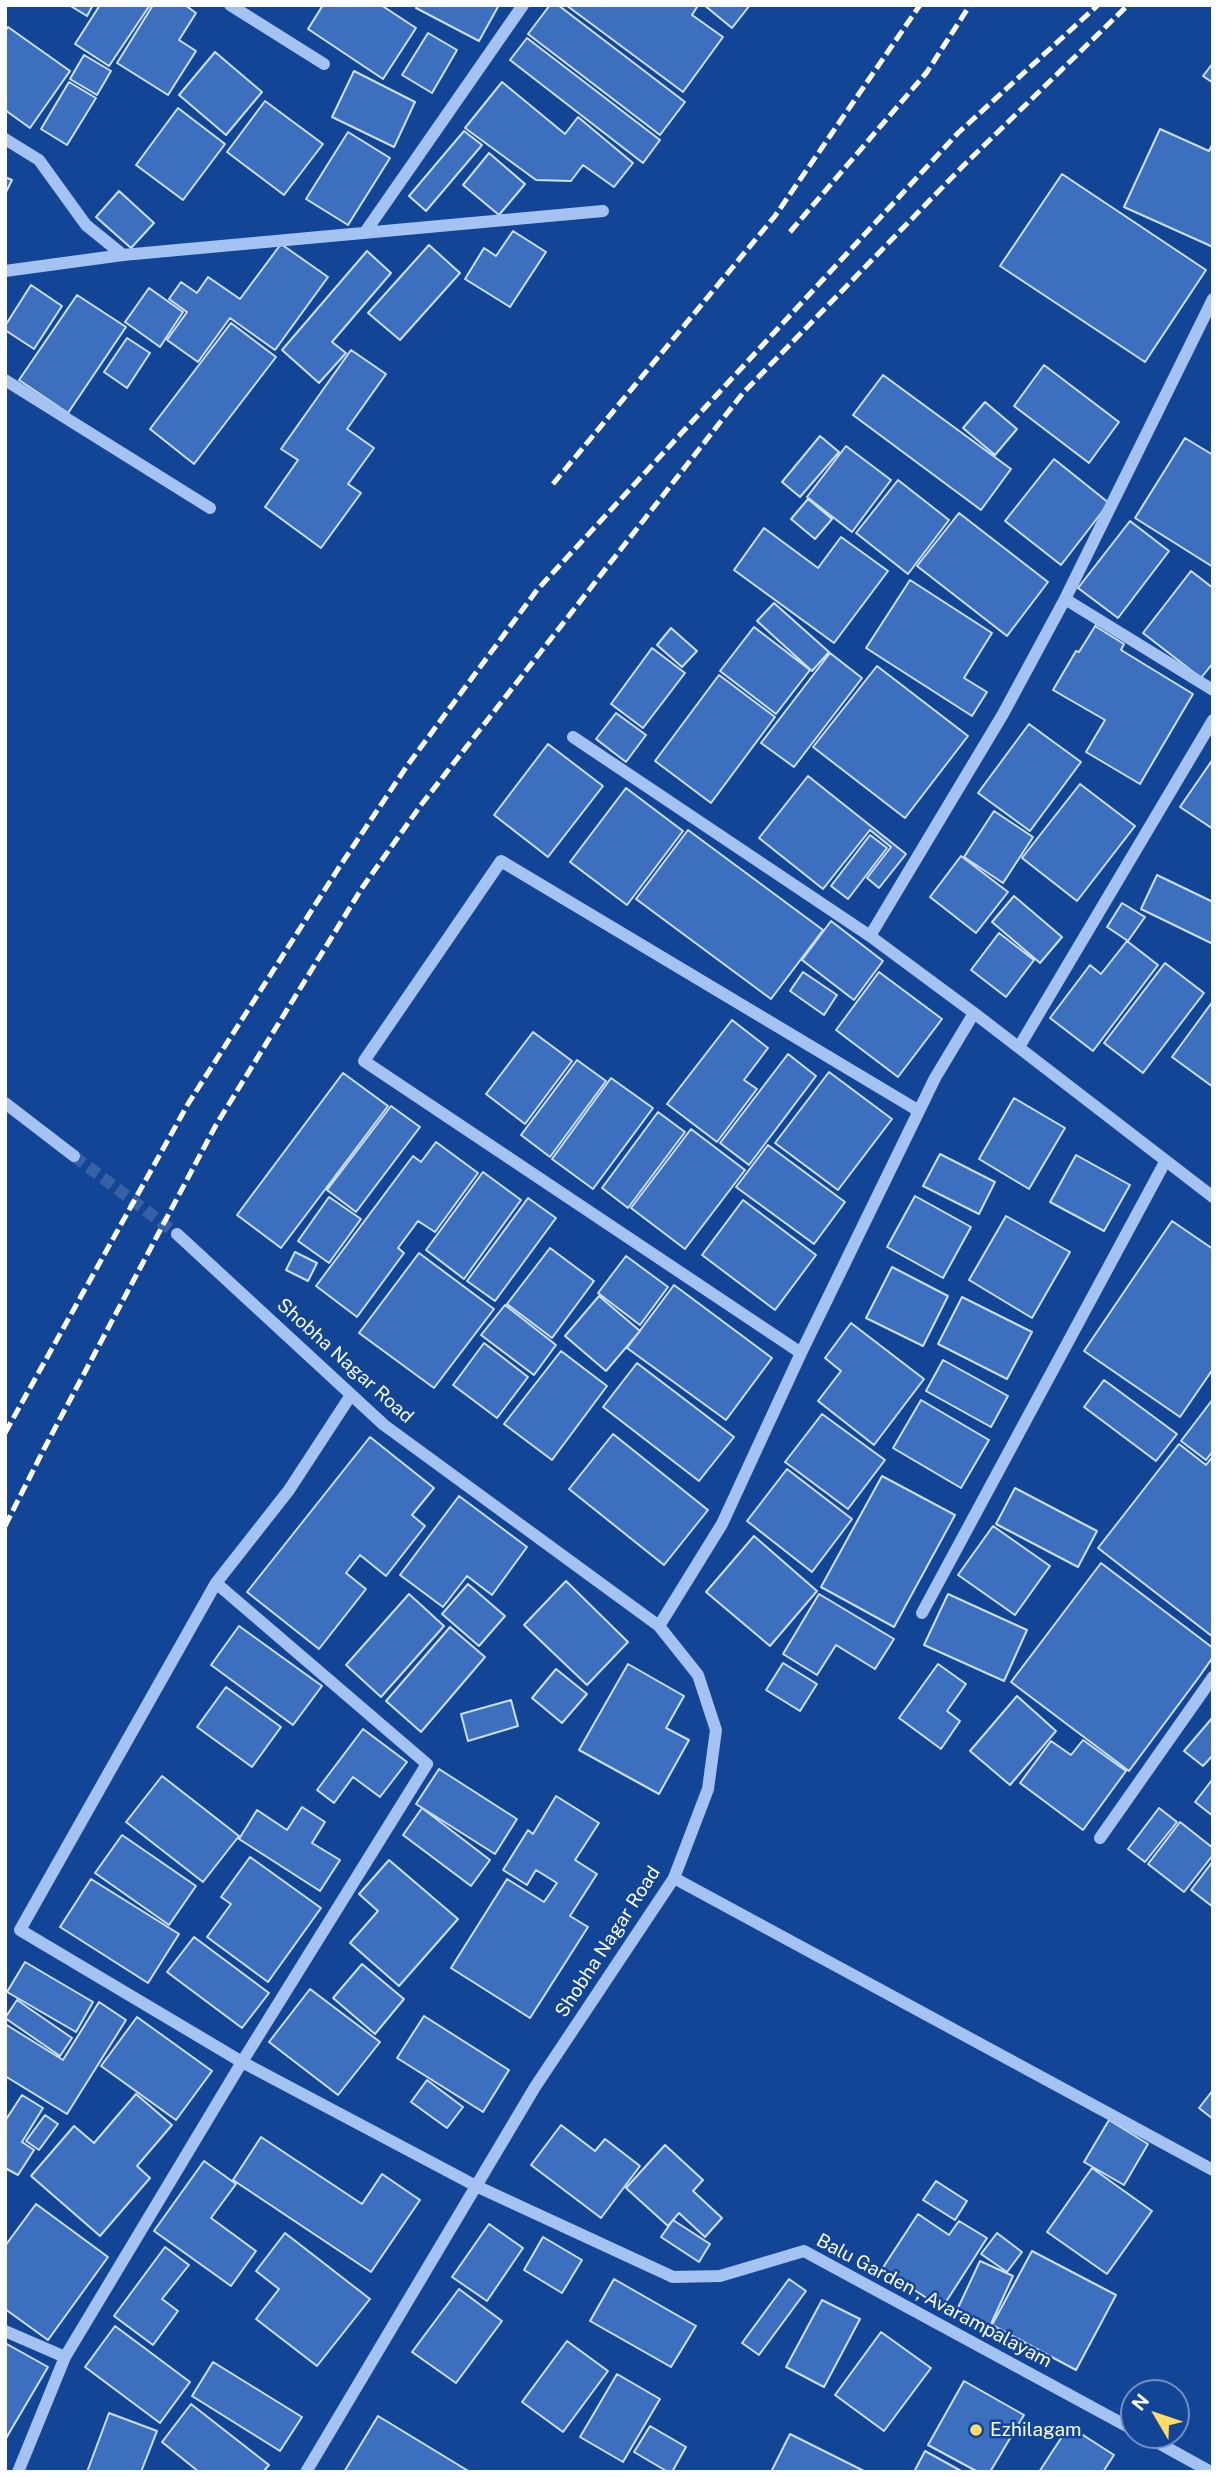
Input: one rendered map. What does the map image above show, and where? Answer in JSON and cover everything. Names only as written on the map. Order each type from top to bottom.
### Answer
[{"type":"street","points":[[230,5],[324,64]]},
{"type":"street","points":[[366,231],[523,5]]},
{"type":"street","points":[[5,139],[39,160],[86,225],[123,255]]},
{"type":"street","points":[[5,271],[123,255],[603,211]]},
{"type":"street","points":[[870,936],[1003,714],[1065,599],[1213,299]]},
{"type":"street","points":[[5,380],[209,508]]},
{"type":"street","points":[[1065,599],[1213,690]]},
{"type":"street","points":[[1019,1048],[1213,720]]},
{"type":"street","points":[[573,737],[870,936],[1213,1197]]},
{"type":"street","points":[[801,1353],[365,1061],[501,861],[919,1111]]},
{"type":"street","points":[[659,1626],[722,1524],[801,1353],[935,1078],[974,1013]]},
{"type":"street","points":[[5,1103],[74,1156]]},
{"type":"street","points":[[922,1613],[1165,1162]]},
{"type":"street","name":"Shobha Nagar Road","points":[[177,1234],[384,1425],[659,1626],[698,1675],[716,1730],[708,1788],[674,1878],[536,2087],[306,2472]]},
{"type":"street","points":[[18,2472],[65,2357],[242,2062],[427,1764],[216,1583],[289,1490],[351,1395]]},
{"type":"street","name":"Balu Garden , Avarampalayam","points":[[216,1583],[20,1930],[242,2062],[477,2186],[673,2277],[720,2276],[803,2251],[1120,2422]]},
{"type":"street","points":[[1100,1838],[1213,1677]]},
{"type":"street","points":[[674,1878],[1213,2169]]},
{"type":"street","points":[[5,2331],[65,2357]]},
{"type":"street","points":[[1169,2449],[1211,2472]]},
{"type":"building","points":[[69,5],[93,5],[87,16]]},
{"type":"building","points":[[100,5],[150,5],[109,66],[75,44]]},
{"type":"building","points":[[153,5],[185,5],[196,13],[179,40],[196,51],[168,95],[117,63]]},
{"type":"building","points":[[323,5],[381,5],[416,28],[383,79],[308,29]]},
{"type":"building","points":[[418,5],[499,5],[479,41],[416,8]]},
{"type":"building","points":[[550,5],[558,5],[685,102],[660,135],[528,34]]},
{"type":"building","points":[[566,5],[696,5],[692,15],[723,37],[683,92]]},
{"type":"building","points":[[704,5],[750,5],[732,28]]},
{"type":"building","points":[[8,27],[70,71],[30,128],[5,110],[5,31]]},
{"type":"building","points":[[428,33],[457,50],[432,93],[402,75]]},
{"type":"building","points":[[527,38],[660,140],[643,163],[510,60]]},
{"type":"building","points":[[215,52],[262,92],[226,135],[179,95]]},
{"type":"building","points":[[84,55],[111,71],[97,95],[70,79]]},
{"type":"building","points":[[1213,63],[1213,83],[1203,76]]},
{"type":"building","points":[[354,71],[415,102],[394,147],[332,117]]},
{"type":"building","points":[[69,82],[96,98],[67,145],[41,129]]},
{"type":"building","points":[[502,82],[565,134],[578,117],[633,163],[614,187],[583,165],[571,181],[536,180],[465,128]]},
{"type":"building","points":[[265,101],[323,144],[284,195],[227,152]]},
{"type":"building","points":[[178,108],[225,144],[183,200],[136,165]]},
{"type":"building","points":[[1160,129],[1209,151],[1213,143],[1213,247],[1124,207]]},
{"type":"building","points":[[464,131],[482,145],[426,211],[409,196]]},
{"type":"building","points":[[348,132],[390,158],[348,225],[306,199]]},
{"type":"building","points":[[489,153],[525,184],[499,215],[463,185]]},
{"type":"building","points":[[1062,174],[1206,270],[1145,362],[1000,266]]},
{"type":"building","points":[[5,177],[12,180],[5,194]]},
{"type":"building","points":[[119,191],[154,223],[131,248],[96,217]]},
{"type":"building","points":[[513,231],[546,252],[510,307],[465,279],[484,248],[496,256]]},
{"type":"building","points":[[281,244],[328,277],[275,350],[230,318],[198,362],[167,340],[187,312],[169,299],[181,282],[197,293],[208,277],[240,299]]},
{"type":"building","points":[[429,245],[460,273],[400,340],[368,313]]},
{"type":"building","points":[[367,251],[391,273],[332,342],[346,353],[319,383],[282,350]]},
{"type":"building","points":[[31,285],[62,306],[34,349],[5,330]]},
{"type":"building","points":[[149,288],[183,312],[160,347],[125,322]]},
{"type":"building","points":[[77,295],[126,327],[68,413],[19,380]]},
{"type":"building","points":[[231,323],[276,357],[194,464],[150,429]]},
{"type":"building","points":[[127,338],[150,353],[127,388],[104,372]]},
{"type":"building","points":[[351,350],[386,374],[347,429],[374,448],[348,484],[361,493],[321,548],[265,507],[298,460],[281,449]]},
{"type":"building","points":[[1044,365],[1119,422],[1089,463],[1014,406]]},
{"type":"building","points":[[883,375],[1011,469],[981,510],[853,415]]},
{"type":"building","points":[[985,402],[1017,429],[995,455],[963,428]]},
{"type":"building","points":[[820,436],[839,452],[800,497],[782,482]]},
{"type":"building","points":[[1185,438],[1213,455],[1213,567],[1135,518]]},
{"type":"building","points":[[846,446],[891,480],[852,532],[807,497]]},
{"type":"building","points":[[1054,459],[1109,503],[1061,565],[1005,521]]},
{"type":"building","points":[[898,480],[949,520],[908,574],[856,533]]},
{"type":"building","points":[[808,499],[832,519],[815,539],[791,519]]},
{"type":"building","points":[[959,513],[1048,582],[1007,636],[917,566]]},
{"type":"building","points":[[1130,521],[1169,551],[1118,618],[1078,588]]},
{"type":"building","points":[[764,528],[818,568],[841,537],[888,571],[834,643],[734,570]]},
{"type":"building","points":[[1191,571],[1213,588],[1213,663],[1201,678],[1143,633]]},
{"type":"building","points":[[910,580],[992,633],[964,678],[987,692],[972,716],[866,648]]},
{"type":"building","points":[[774,603],[829,652],[812,671],[757,621]]},
{"type":"building","points":[[1095,626],[1124,644],[1121,650],[1193,694],[1140,784],[1086,752],[1105,720],[1053,690],[1076,651],[1079,652]]},
{"type":"building","points":[[754,627],[810,670],[776,714],[720,671]]},
{"type":"building","points":[[671,628],[697,651],[682,667],[657,645]]},
{"type":"building","points":[[652,648],[685,673],[643,728],[611,704]]},
{"type":"building","points":[[830,653],[862,678],[794,767],[761,743]]},
{"type":"building","points":[[877,666],[968,736],[905,818],[813,747]]},
{"type":"building","points":[[719,675],[775,717],[711,803],[655,761]]},
{"type":"building","points":[[616,713],[646,735],[626,762],[596,739]]},
{"type":"building","points":[[1029,724],[1081,762],[1030,831],[978,793]]},
{"type":"building","points":[[548,744],[603,786],[548,857],[494,815]]},
{"type":"building","points":[[1213,759],[1213,829],[1180,807]]},
{"type":"building","points":[[808,776],[906,854],[879,888],[867,878],[891,847],[870,830],[823,889],[759,838]]},
{"type":"building","points":[[1080,784],[1135,826],[1077,901],[1022,858]]},
{"type":"building","points":[[626,788],[683,831],[627,905],[570,862]]},
{"type":"building","points":[[994,811],[1033,837],[1003,883],[964,857]]},
{"type":"building","points":[[688,830],[823,930],[771,999],[636,899]]},
{"type":"building","points":[[870,835],[887,848],[848,899],[831,886]]},
{"type":"building","points":[[961,856],[1008,892],[976,933],[930,897]]},
{"type":"building","points":[[1157,875],[1213,902],[1213,944],[1141,909]]},
{"type":"building","points":[[1014,896],[1062,937],[1040,963],[992,922]]},
{"type":"building","points":[[1122,903],[1145,917],[1128,941],[1107,927]]},
{"type":"building","points":[[831,921],[883,961],[854,1000],[802,960]]},
{"type":"building","points":[[999,933],[1034,960],[1006,997],[971,970]]},
{"type":"building","points":[[1127,941],[1158,965],[1093,1051],[1050,1018],[1090,965],[1101,974]]},
{"type":"building","points":[[1165,963],[1204,993],[1143,1073],[1104,1043]]},
{"type":"building","points":[[803,972],[837,995],[824,1015],[790,991]]},
{"type":"building","points":[[879,972],[942,1019],[898,1077],[836,1030]]},
{"type":"building","points":[[1213,1001],[1213,1087],[1172,1057]]},
{"type":"building","points":[[732,1020],[768,1048],[744,1080],[757,1089],[717,1142],[667,1104]]},
{"type":"building","points":[[533,1032],[572,1061],[525,1124],[486,1094]]},
{"type":"building","points":[[788,1054],[816,1076],[749,1165],[720,1143]]},
{"type":"building","points":[[577,1060],[606,1081],[550,1157],[521,1135]]},
{"type":"building","points":[[829,1072],[892,1119],[838,1190],[775,1143]]},
{"type":"building","points":[[343,1073],[388,1106],[281,1248],[237,1215]]},
{"type":"building","points":[[611,1078],[653,1108],[593,1189],[552,1159]]},
{"type":"building","points":[[1014,1098],[1065,1128],[1029,1189],[979,1159]]},
{"type":"building","points":[[391,1106],[420,1127],[356,1212],[327,1190]]},
{"type":"building","points":[[658,1112],[685,1132],[628,1208],[602,1188]]},
{"type":"building","points":[[691,1129],[745,1170],[685,1249],[631,1208]]},
{"type":"building","points":[[436,1142],[478,1173],[435,1232],[418,1221],[398,1248],[404,1253],[357,1317],[316,1286],[413,1156],[421,1162]]},
{"type":"building","points":[[768,1145],[845,1202],[814,1244],[736,1187]]},
{"type":"building","points":[[940,1154],[995,1182],[979,1214],[923,1186]]},
{"type":"building","points":[[1076,1155],[1130,1185],[1104,1231],[1050,1202]]},
{"type":"building","points":[[483,1172],[521,1200],[464,1279],[426,1250]]},
{"type":"building","points":[[915,1196],[971,1227],[943,1278],[887,1247]]},
{"type":"building","points":[[329,1197],[361,1219],[329,1263],[298,1241]]},
{"type":"building","points":[[528,1198],[556,1218],[495,1301],[467,1281]]},
{"type":"building","points":[[743,1200],[816,1255],[775,1310],[702,1255]]},
{"type":"building","points":[[1006,1216],[1070,1252],[1032,1318],[969,1280]]},
{"type":"building","points":[[1172,1221],[1213,1249],[1213,1369],[1180,1417],[1084,1351]]},
{"type":"building","points":[[550,1248],[594,1281],[552,1338],[507,1304]]},
{"type":"building","points":[[295,1252],[317,1263],[308,1281],[286,1270]]},
{"type":"building","points":[[419,1253],[494,1309],[434,1388],[359,1333]]},
{"type":"building","points":[[626,1256],[668,1287],[640,1325],[598,1293]]},
{"type":"building","points":[[892,1267],[948,1296],[923,1346],[866,1318]]},
{"type":"building","points":[[674,1285],[772,1358],[726,1420],[627,1348]]},
{"type":"building","points":[[599,1296],[640,1331],[606,1371],[565,1336]]},
{"type":"building","points":[[962,1297],[1032,1332],[1007,1379],[938,1344]]},
{"type":"building","points":[[505,1305],[556,1345],[534,1375],[481,1335]]},
{"type":"building","points":[[851,1323],[924,1379],[874,1445],[818,1401],[841,1371],[825,1358]]},
{"type":"building","points":[[484,1343],[528,1377],[497,1418],[453,1385]]},
{"type":"building","points":[[561,1351],[607,1386],[552,1460],[504,1424]]},
{"type":"building","points":[[943,1360],[1008,1396],[991,1427],[926,1391]]},
{"type":"building","points":[[637,1363],[734,1437],[699,1481],[603,1407]]},
{"type":"building","points":[[1104,1380],[1177,1434],[1156,1461],[1084,1407]]},
{"type":"building","points":[[1213,1399],[1213,1451],[1206,1460],[1181,1441]]},
{"type":"building","points":[[921,1400],[989,1440],[961,1488],[893,1448]]},
{"type":"building","points":[[822,1414],[885,1460],[848,1509],[785,1462]]},
{"type":"building","points":[[613,1434],[708,1510],[664,1565],[569,1489]]},
{"type":"building","points":[[370,1437],[434,1488],[412,1515],[425,1526],[386,1576],[360,1555],[346,1573],[366,1589],[319,1649],[247,1592]]},
{"type":"building","points":[[1179,1444],[1206,1465],[1213,1456],[1213,1637],[1098,1548]]},
{"type":"building","points":[[787,1469],[852,1519],[812,1572],[747,1521]]},
{"type":"building","points":[[882,1476],[955,1515],[894,1627],[821,1587]]},
{"type":"building","points":[[1015,1488],[1097,1531],[1078,1567],[996,1524]]},
{"type":"building","points":[[459,1496],[527,1547],[492,1595],[467,1576],[443,1607],[400,1575]]},
{"type":"building","points":[[993,1526],[1050,1566],[1015,1615],[958,1575]]},
{"type":"building","points":[[754,1536],[817,1591],[770,1646],[706,1592]]},
{"type":"building","points":[[1101,1563],[1213,1648],[1213,1657],[1129,1771],[1011,1682]]},
{"type":"building","points":[[566,1581],[628,1642],[587,1685],[524,1625]]},
{"type":"building","points":[[468,1584],[505,1616],[479,1646],[442,1614]]},
{"type":"building","points":[[409,1594],[444,1626],[381,1697],[346,1665]]},
{"type":"building","points":[[819,1594],[894,1639],[875,1669],[836,1645],[817,1675],[783,1654]]},
{"type":"building","points":[[948,1594],[1027,1630],[1004,1681],[924,1645]]},
{"type":"building","points":[[239,1626],[322,1686],[293,1725],[211,1665]]},
{"type":"building","points":[[450,1627],[485,1657],[421,1732],[386,1701]]},
{"type":"building","points":[[783,1663],[817,1684],[800,1711],[766,1690]]},
{"type":"building","points":[[628,1664],[684,1696],[666,1728],[689,1740],[659,1794],[579,1750]]},
{"type":"building","points":[[938,1664],[966,1684],[947,1711],[960,1721],[941,1749],[899,1718]]},
{"type":"building","points":[[556,1669],[587,1694],[562,1723],[532,1698]]},
{"type":"building","points":[[226,1687],[281,1727],[252,1767],[197,1727]]},
{"type":"building","points":[[1017,1696],[1056,1731],[1010,1785],[970,1751]]},
{"type":"building","points":[[511,1700],[518,1726],[468,1741],[461,1714]]},
{"type":"building","points":[[1213,1717],[1213,1755],[1203,1766],[1184,1751]]},
{"type":"building","points":[[363,1729],[407,1762],[380,1797],[353,1777],[334,1803],[317,1790]]},
{"type":"building","points":[[1083,1740],[1126,1771],[1083,1830],[1020,1783],[1051,1741],[1071,1755]]},
{"type":"building","points":[[439,1769],[517,1819],[495,1854],[416,1804]]},
{"type":"building","points":[[162,1776],[239,1836],[203,1882],[126,1822]]},
{"type":"building","points":[[1213,1781],[1213,1816],[1195,1802]]},
{"type":"building","points":[[556,1796],[599,1823],[575,1860],[597,1874],[570,1916],[588,1927],[530,2018],[451,1968],[507,1879],[544,1902],[557,1883],[536,1870],[527,1885],[503,1870],[528,1830],[533,1834]]},
{"type":"building","points":[[302,1807],[325,1822],[312,1843],[340,1860],[320,1891],[239,1839],[257,1810],[287,1830]]},
{"type":"building","points":[[422,1808],[490,1860],[471,1886],[403,1835]]},
{"type":"building","points":[[1159,1808],[1177,1822],[1145,1862],[1128,1849]]},
{"type":"building","points":[[1180,1822],[1213,1848],[1213,1855],[1184,1892],[1148,1864]]},
{"type":"building","points":[[122,1835],[196,1886],[169,1925],[95,1873]]},
{"type":"building","points":[[250,1857],[321,1908],[268,1982],[207,1937],[231,1904],[221,1897]]},
{"type":"building","points":[[389,1860],[458,1919],[399,1986],[350,1943],[378,1911],[359,1894]]},
{"type":"building","points":[[1213,1861],[1213,1907],[1191,1890]]},
{"type":"building","points":[[91,1879],[179,1934],[148,1983],[60,1927]]},
{"type":"building","points":[[194,1937],[269,1993],[242,2028],[167,1972]]},
{"type":"building","points":[[25,1962],[93,2002],[76,2032],[7,1992]]},
{"type":"building","points":[[362,1964],[404,1999],[375,2034],[333,1998]]},
{"type":"building","points":[[310,1989],[380,2042],[338,2095],[269,2042]]},
{"type":"building","points":[[17,2000],[72,2038],[60,2056],[5,2018]]},
{"type":"building","points":[[99,2002],[126,2020],[67,2114],[5,2076],[5,2024],[63,2060]]},
{"type":"building","points":[[424,2016],[509,2070],[483,2112],[397,2058]]},
{"type":"building","points":[[137,2017],[212,2071],[176,2120],[101,2066]]},
{"type":"building","points":[[427,2080],[463,2107],[447,2128],[411,2102]]},
{"type":"building","points":[[1213,2090],[1213,2119],[1199,2108]]},
{"type":"building","points":[[136,2094],[172,2125],[137,2166],[150,2178],[100,2236],[31,2176],[74,2126],[94,2143]]},
{"type":"building","points":[[22,2095],[43,2108],[22,2142],[34,2150],[18,2175],[5,2168],[5,2121]]},
{"type":"building","points":[[45,2115],[58,2124],[39,2150],[26,2141]]},
{"type":"building","points":[[1109,2120],[1148,2144],[1124,2185],[1084,2162]]},
{"type":"building","points":[[561,2125],[595,2151],[605,2139],[640,2166],[601,2218],[531,2165]]},
{"type":"building","points":[[261,2137],[362,2204],[382,2174],[420,2200],[371,2272],[233,2180]]},
{"type":"building","points":[[665,2145],[703,2180],[693,2191],[722,2218],[705,2237],[679,2213],[668,2226],[626,2188]]},
{"type":"building","points":[[204,2161],[236,2184],[211,2218],[256,2251],[231,2286],[154,2231]]},
{"type":"building","points":[[1092,2168],[1152,2211],[1107,2274],[1047,2232]]},
{"type":"building","points":[[936,2181],[967,2201],[955,2220],[923,2200]]},
{"type":"building","points":[[36,2204],[108,2257],[48,2340],[5,2309],[5,2246]]},
{"type":"building","points":[[918,2214],[949,2235],[959,2221],[987,2238],[942,2308],[882,2269]]},
{"type":"building","points":[[673,2220],[710,2244],[699,2262],[661,2237]]},
{"type":"building","points":[[489,2224],[523,2248],[487,2301],[452,2277]]},
{"type":"building","points":[[285,2233],[370,2299],[317,2366],[256,2319],[279,2289],[256,2271]]},
{"type":"building","points":[[997,2233],[1022,2252],[1007,2272],[981,2254]]},
{"type":"building","points":[[543,2237],[582,2260],[562,2293],[524,2270]]},
{"type":"building","points":[[165,2247],[189,2265],[162,2299],[178,2311],[153,2345],[114,2316]]},
{"type":"building","points":[[1032,2251],[1116,2295],[1076,2370],[992,2325]]},
{"type":"building","points":[[980,2261],[1013,2276],[990,2326],[957,2310]]},
{"type":"building","points":[[614,2279],[696,2326],[671,2367],[590,2321]]},
{"type":"building","points":[[789,2279],[806,2291],[759,2355],[742,2343]]},
{"type":"building","points":[[459,2289],[502,2321],[456,2383],[412,2352]]},
{"type":"building","points":[[822,2300],[860,2319],[824,2387],[786,2367]]},
{"type":"building","points":[[115,2326],[190,2382],[160,2423],[85,2367]]},
{"type":"building","points":[[881,2332],[931,2368],[884,2431],[835,2395]]},
{"type":"building","points":[[567,2341],[608,2371],[563,2432],[522,2402]]},
{"type":"building","points":[[5,2343],[48,2367],[5,2440]]},
{"type":"building","points":[[213,2362],[302,2417],[280,2451],[192,2396]]},
{"type":"building","points":[[617,2374],[660,2399],[623,2462],[580,2437]]},
{"type":"building","name":"Ezhilagam","points":[[964,2381],[1024,2415],[990,2472],[978,2472],[928,2445]]},
{"type":"building","points":[[191,2404],[269,2465],[263,2472],[199,2472],[162,2442]]},
{"type":"building","points":[[109,2413],[157,2431],[141,2472],[87,2472]]},
{"type":"building","points":[[378,2416],[470,2472],[344,2472]]},
{"type":"building","points":[[650,2426],[686,2447],[672,2472],[634,2452]]},
{"type":"building","points":[[1069,2426],[1114,2455],[1103,2472],[1039,2472]]},
{"type":"building","points":[[790,2434],[866,2472],[771,2472]]},
{"type":"building","points":[[925,2451],[963,2472],[914,2472]]},
{"type":"tunnel","points":[[74,1156],[177,1234]]},
{"type":"railway","points":[[553,484],[775,216],[920,5]]},
{"type":"railway","points":[[790,232],[927,72],[970,5]]},
{"type":"railway","points":[[5,1433],[188,1104],[407,766],[537,590],[958,133],[1098,5]]},
{"type":"railway","points":[[5,1526],[216,1125],[362,888],[421,805],[743,393],[964,165],[1128,5]]},
{"type":"place","name":"Ezhilagam","points":[[976,2430]]}]
